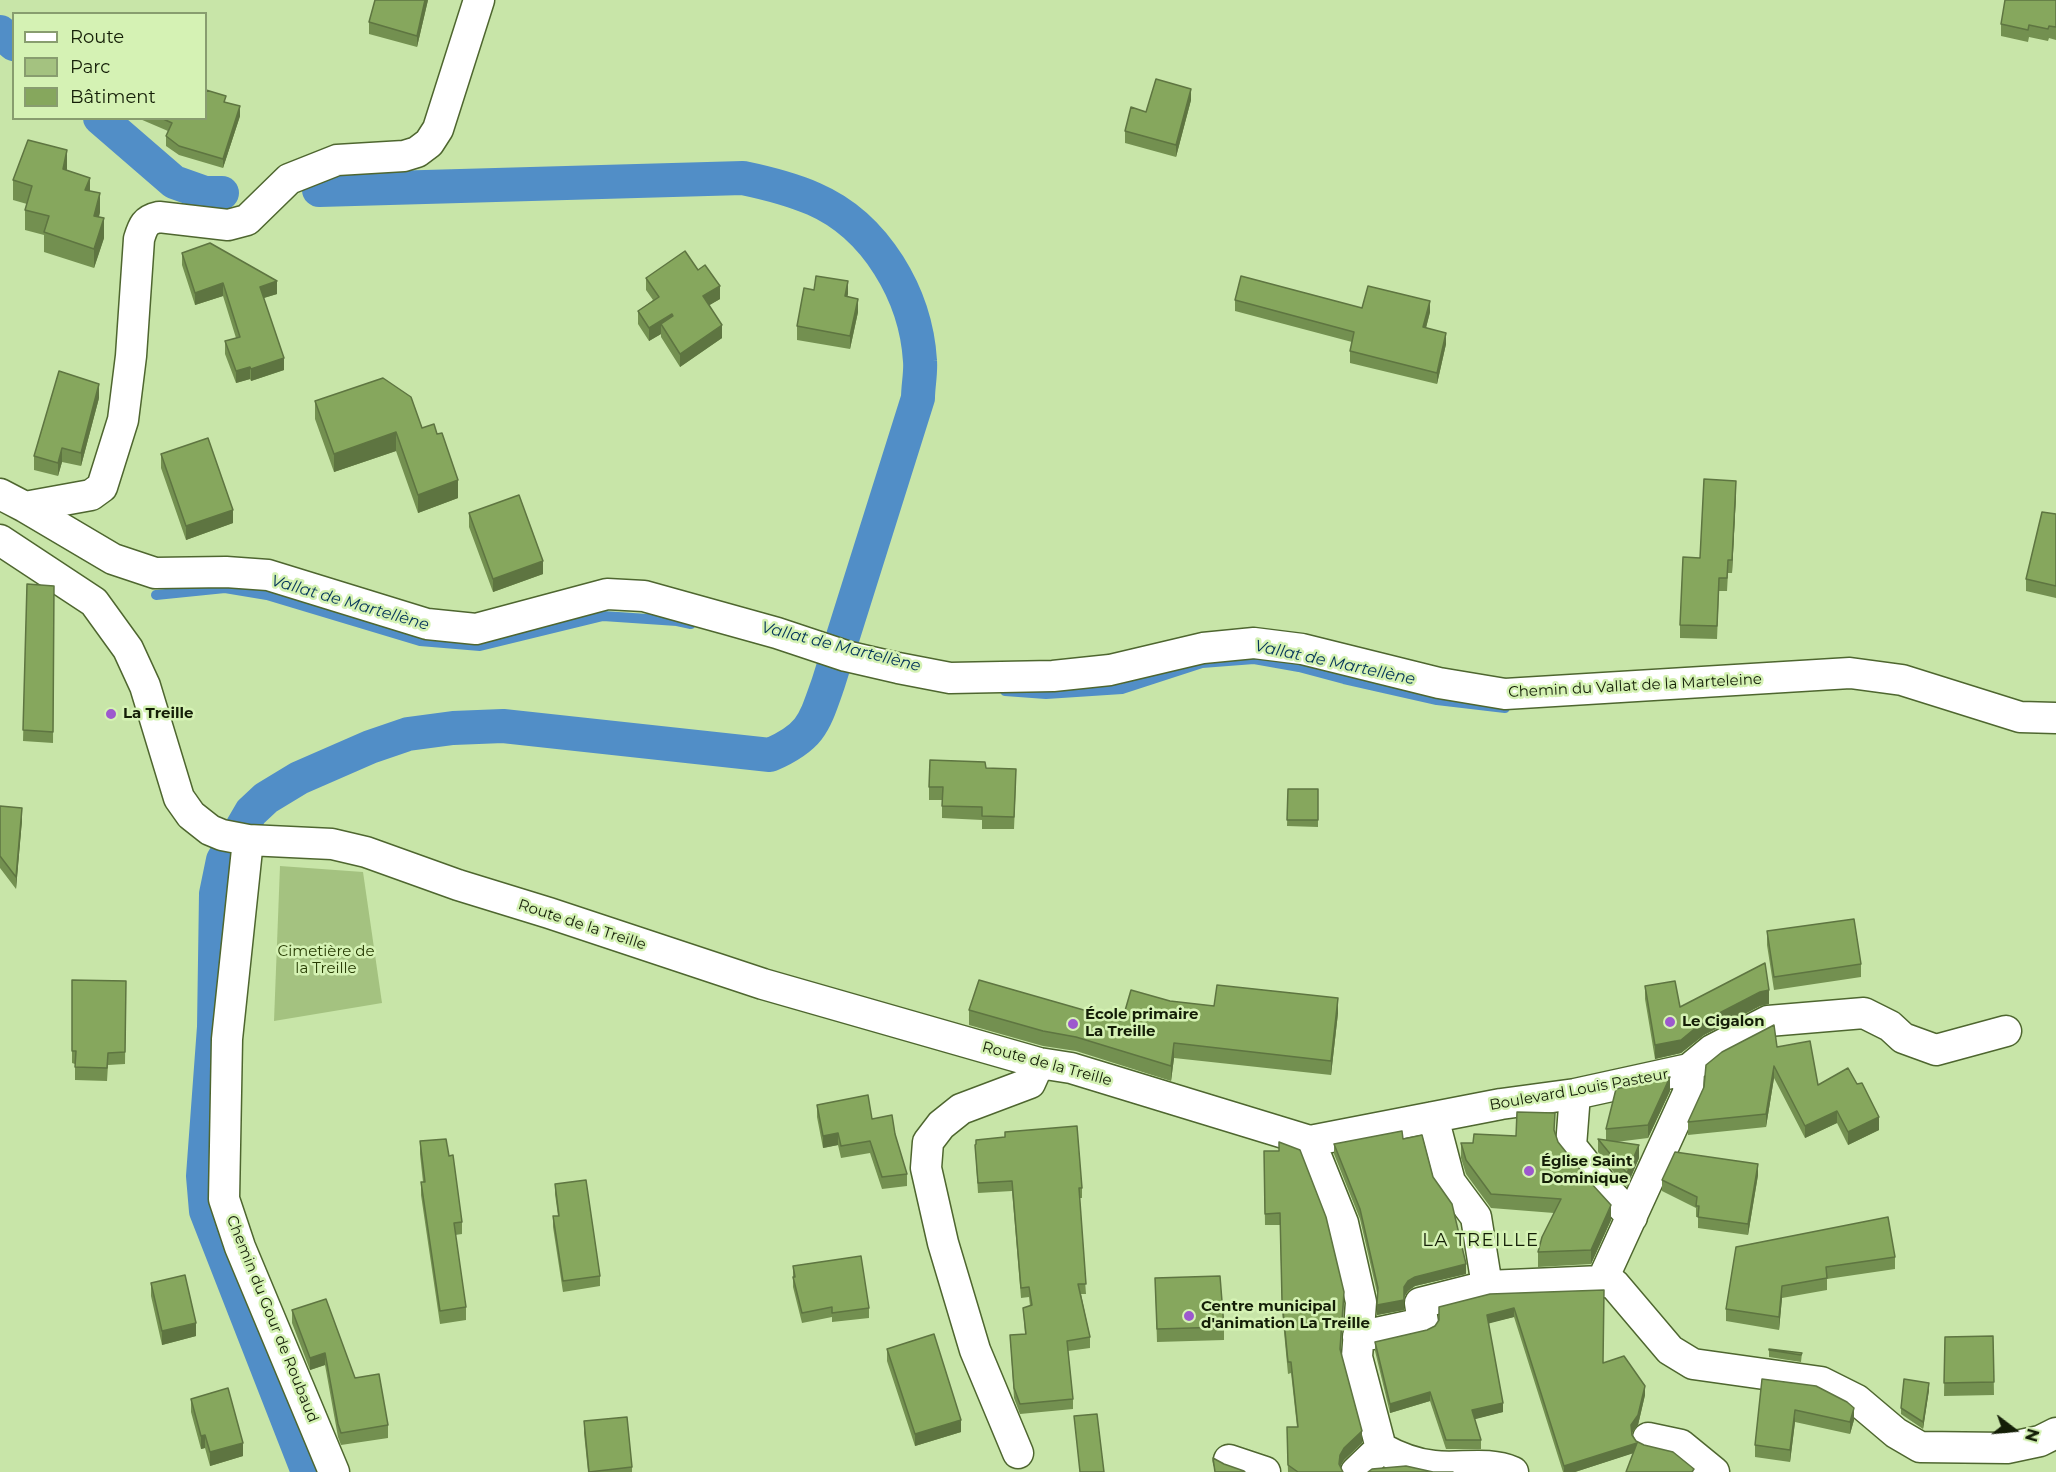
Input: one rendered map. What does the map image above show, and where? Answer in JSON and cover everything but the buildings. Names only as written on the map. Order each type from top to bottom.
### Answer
[{"type":"street","points":[[12,501],[91,495],[102,487],[123,420],[131,356],[139,239],[143,225],[149,219],[159,217],[228,225],[247,220],[289,179],[337,160],[404,156],[417,152],[429,144],[438,129],[479,0]]},
{"type":"street","name":"Chemin du Vallat de la Marteleine","points":[[12,501],[113,559],[155,573],[226,572],[268,575],[427,624],[476,629],[607,594],[644,596],[747,624],[846,656],[950,678],[1053,676],[1110,670],[1203,648],[1254,643],[1302,649],[1439,683],[1504,694],[1850,674],[1902,680],[2020,717],[2056,718]]},
{"type":"street","name":"Route de la Treille","points":[[0,540],[94,603],[128,649],[139,669],[179,798],[191,815],[210,830],[241,838],[326,844],[366,852],[458,885],[763,984],[1039,1063],[1071,1068],[1310,1142]]},
{"type":"street","name":"Chemin du Gour de Roubaud","points":[[241,838],[227,1039],[224,1199],[240,1247],[334,1472]]},
{"type":"street","name":"Boulevard Louis Pasteur","points":[[1310,1142],[1501,1104],[1575,1094],[1689,1069],[1712,1050],[1768,1021],[1864,1013],[1890,1026],[1903,1038],[1936,1050],[2006,1031]]},
{"type":"street","points":[[1018,1453],[975,1350],[944,1244],[926,1168],[928,1142],[941,1125],[961,1109],[1030,1083],[1039,1063]]},
{"type":"street","points":[[1602,1281],[1688,1093],[1689,1069]]},
{"type":"street","points":[[1575,1094],[1571,1146],[1632,1217]]},
{"type":"street","points":[[1433,1117],[1450,1182],[1476,1217],[1487,1286]]},
{"type":"street","points":[[1310,1142],[1343,1223],[1361,1302],[1356,1357],[1381,1448],[1404,1461],[1435,1466],[1499,1466],[1513,1472]]},
{"type":"street","points":[[1358,1337],[1487,1286],[1602,1281],[1614,1284],[1670,1350],[1693,1364],[1821,1382],[1857,1400],[1896,1433],[1920,1447],[2007,1448],[2040,1441],[2056,1433]]},
{"type":"street","points":[[1648,1438],[1681,1445],[1714,1472]]},
{"type":"street","points":[[1356,1472],[1381,1448]]},
{"type":"street","points":[[1229,1460],[1265,1472]]},
{"type":"green space","name":"Cimetière de la Treille","points":[[280,866],[363,872],[382,1003],[274,1021]]},
{"type":"waterway","points":[[0,32],[12,42]]},
{"type":"waterway","points":[[102,120],[174,182],[205,193],[222,193]]},
{"type":"waterway","points":[[308,1472],[206,1211],[203,1176],[214,1027],[216,894],[223,860],[251,812],[266,798],[299,778],[370,747],[408,734],[453,728],[503,726],[770,755],[794,742],[809,728],[828,684],[918,398],[920,366],[917,336],[910,312],[889,265],[856,226],[836,211],[797,192],[743,178],[319,190]]},
{"type":"waterway","name":"Vallat de Martellène","points":[[156,595],[225,588],[267,595],[420,641],[480,646],[603,616],[691,624]]},
{"type":"waterway","name":"Vallat de Martellène","points":[[1005,691],[1046,694],[1122,689],[1202,663],[1254,659],[1299,667],[1437,700],[1505,708]]},
{"type":"place","name":"La Treille","points":[[111,714]]},
{"type":"place","name":"Le Cigalon","points":[[1670,1022]]},
{"type":"place","name":"École primaire La Treille","points":[[1073,1024]]},
{"type":"place","name":"Église Saint Dominique","points":[[1529,1171]]},
{"type":"place","name":"Centre municipal d'animation La Treille","points":[[1189,1316]]},
{"type":"district","name":"LA TREILLE","points":[[1481,1241]]}]
